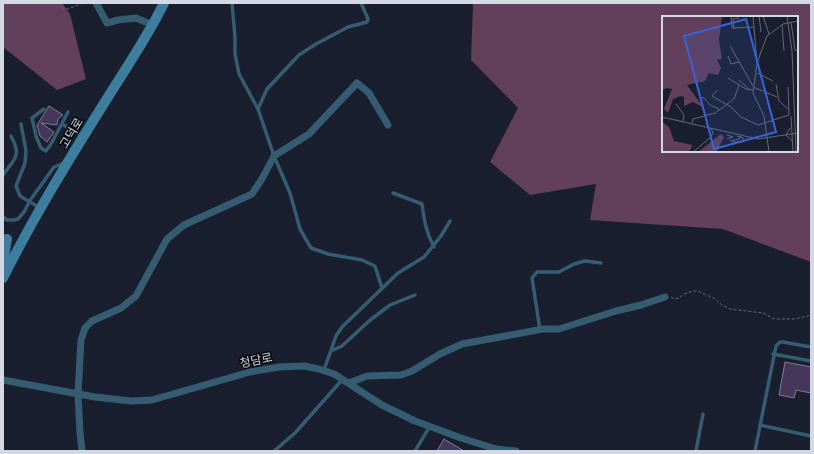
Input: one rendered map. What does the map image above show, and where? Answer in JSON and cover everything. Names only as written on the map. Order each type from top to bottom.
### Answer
[{"type":"main road","name":"고덕로","points":[[3,278],[17,249],[84,136],[153,25],[164,3]]},
{"type":"main road","points":[[3,264],[7,239]]},
{"type":"street","points":[[96,3],[107,23],[136,18],[153,25]]},
{"type":"street","points":[[82,451],[78,394],[82,340],[85,328],[92,321],[121,308],[136,296],[167,239],[184,225],[252,194],[274,156],[310,134],[357,83],[369,93],[388,125]]},
{"type":"street","points":[[346,381],[367,376],[401,376],[440,354],[462,344],[540,330],[559,329],[665,297]]},
{"type":"street","name":"청담로","points":[[3,380],[78,394],[131,401],[152,400],[250,372],[272,368],[304,366],[324,370],[346,381],[382,405],[430,426],[498,450],[516,451]]},
{"type":"lane","points":[[232,3],[235,54],[239,74],[258,108],[274,156],[290,193],[300,229],[311,248],[328,254],[362,260],[375,266],[382,288]]},
{"type":"lane","points":[[258,108],[268,89],[299,55],[348,27],[367,22],[368,19],[361,3]]},
{"type":"lane","points":[[44,109],[32,118],[40,148],[46,151],[68,112]]},
{"type":"lane","points":[[20,124],[26,151],[25,163],[16,186],[20,196],[41,209]]},
{"type":"lane","points":[[62,124],[84,136]]},
{"type":"lane","points":[[3,175],[17,155],[17,146],[11,136]]},
{"type":"lane","points":[[3,217],[7,220],[14,220],[18,218],[54,168],[69,161]]},
{"type":"lane","points":[[393,193],[422,204],[428,236],[434,247]]},
{"type":"lane","points":[[324,370],[336,336],[342,327],[398,273],[424,257],[442,236],[450,221]]},
{"type":"lane","points":[[540,330],[532,278],[537,272],[559,272],[574,264],[584,262],[601,263]]},
{"type":"lane","points":[[331,351],[342,346],[369,321],[390,305],[415,295]]},
{"type":"lane","points":[[755,451],[773,354],[776,346],[780,342],[811,346]]},
{"type":"lane","points":[[773,354],[811,361]]},
{"type":"lane","points":[[274,451],[346,381]]},
{"type":"lane","points":[[696,451],[702,414]]},
{"type":"lane","points":[[760,425],[811,436]]},
{"type":"lane","points":[[415,451],[430,426]]},
{"type":"path","points":[[59,3],[64,9],[68,9],[83,3]]},
{"type":"path","points":[[665,297],[679,298],[684,294],[698,291],[730,308],[763,312],[774,319],[779,320],[788,318],[796,319],[808,316],[811,313]]},
{"type":"shaded area","points":[[3,3],[62,3],[70,14],[86,79],[57,90],[3,47]]},
{"type":"shaded area","points":[[473,3],[811,3],[811,262],[723,229],[590,220],[596,184],[530,195],[490,162],[518,108],[471,60]]},
{"type":"building","points":[[49,106],[63,115],[58,119],[57,125],[41,123],[54,132],[47,142],[40,136],[37,125]]},
{"type":"building","points":[[785,362],[811,367],[811,393],[796,390],[794,398],[779,395]]},
{"type":"building","points":[[444,439],[464,451],[437,451]]}]
